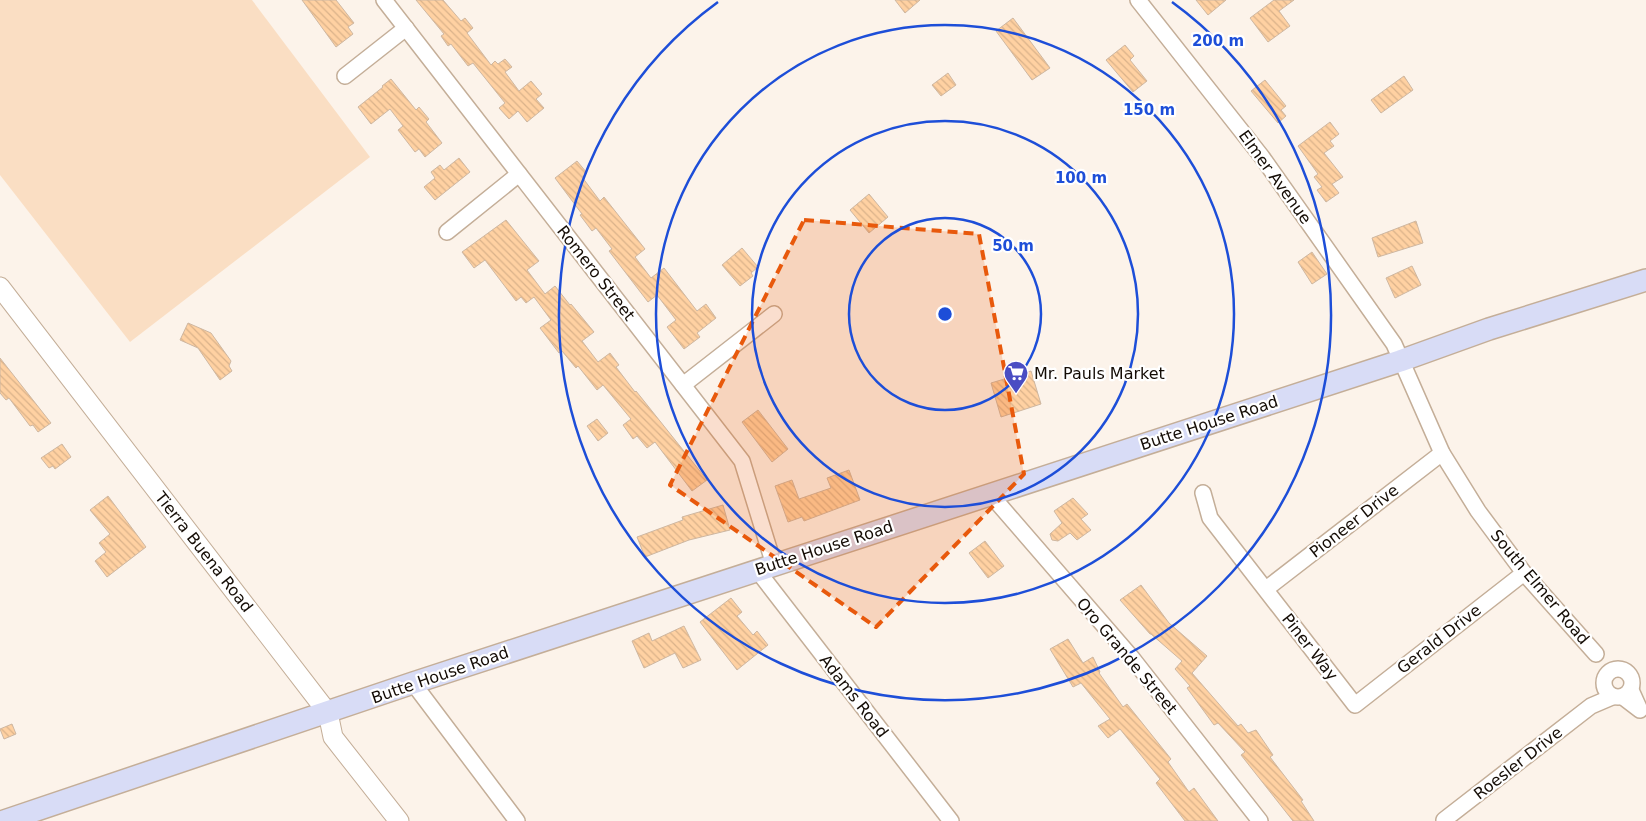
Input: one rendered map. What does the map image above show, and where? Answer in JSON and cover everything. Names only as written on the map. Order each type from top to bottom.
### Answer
[{"type":"main road","name":"Butte House Road","points":[[4,821],[34,817],[413,683],[1400,361],[1489,329],[1646,280]]},
{"type":"street","name":"Romero Street","points":[[384,0],[742,461],[765,568]]},
{"type":"street","name":"Elmer Avenue","points":[[1138,0],[1262,157],[1394,344],[1400,361]]},
{"type":"street","points":[[345,76],[406,28]]},
{"type":"street","points":[[447,232],[519,174]]},
{"type":"street","name":"Tierra Buena Road","points":[[0,287],[328,713],[333,737],[400,821]]},
{"type":"street","points":[[683,385],[774,314]]},
{"type":"street","name":"South Elmer Road","points":[[1400,361],[1442,453],[1478,511],[1524,573],[1596,654],[1615,686],[1643,714]]},
{"type":"street","name":"Pioneer Drive","points":[[1266,589],[1442,453]]},
{"type":"street","name":"Piner Way","points":[[1203,493],[1210,518],[1355,704]]},
{"type":"street","name":"Oro Grande Street","points":[[990,494],[1132,658],[1260,821]]},
{"type":"street","name":"Adams Road","points":[[765,568],[951,821]]},
{"type":"street","name":"Gerald Drive","points":[[1355,704],[1524,573]]},
{"type":"street","points":[[413,683],[517,821]]},
{"type":"street","name":"Roesler Drive","points":[[1445,820],[1615,686]]},
{"type":"highlighted area","points":[[804,220],[979,234],[1024,474],[876,627],[670,485]]},
{"type":"shaded area","points":[[0,0],[252,0],[370,157],[130,342],[0,175]]},
{"type":"building","points":[[302,0],[336,0],[354,23],[348,27],[353,34],[336,47]]},
{"type":"building","points":[[416,0],[443,0],[461,21],[465,18],[473,28],[467,33],[491,65],[495,61],[498,64],[505,59],[512,67],[505,72],[519,91],[531,81],[542,94],[536,99],[544,108],[527,122],[518,111],[509,119],[499,108],[505,103],[473,63],[468,66],[451,44],[448,46],[441,36],[444,34]]},
{"type":"building","points":[[895,0],[920,0],[905,13]]},
{"type":"building","points":[[1196,0],[1226,0],[1208,15]]},
{"type":"building","points":[[1274,0],[1294,0],[1279,11],[1290,26],[1268,42],[1250,18]]},
{"type":"building","points":[[1013,18],[1050,68],[1032,80],[996,31]]},
{"type":"building","points":[[1125,45],[1134,56],[1130,60],[1147,81],[1133,92],[1106,60]]},
{"type":"building","points":[[948,73],[956,85],[941,96],[932,85]]},
{"type":"building","points":[[1404,76],[1413,90],[1381,113],[1371,100]]},
{"type":"building","points":[[391,79],[416,110],[419,107],[429,119],[426,122],[442,143],[425,157],[419,149],[415,152],[398,130],[403,126],[390,109],[371,124],[358,107]]},
{"type":"building","points":[[1265,80],[1286,106],[1281,110],[1286,116],[1278,123],[1251,91]]},
{"type":"building","points":[[1330,122],[1339,134],[1330,141],[1334,146],[1324,153],[1343,177],[1332,184],[1339,193],[1326,202],[1317,190],[1322,187],[1314,177],[1318,174],[1298,146]]},
{"type":"building","points":[[459,158],[470,172],[435,200],[424,187],[435,178],[431,172],[440,165],[444,170]]},
{"type":"building","points":[[577,161],[587,173],[582,177],[600,201],[604,197],[645,249],[635,257],[651,278],[664,268],[697,311],[706,304],[716,318],[697,333],[700,337],[684,349],[667,327],[676,320],[657,295],[648,302],[609,251],[612,249],[596,228],[592,231],[580,215],[582,214],[555,178]]},
{"type":"building","points":[[869,194],[888,217],[869,233],[850,210]]},
{"type":"building","points":[[506,220],[539,261],[527,270],[545,294],[555,286],[571,304],[594,332],[582,341],[598,362],[610,353],[619,365],[616,367],[635,392],[707,480],[692,491],[655,442],[647,448],[637,436],[633,439],[623,425],[631,419],[603,385],[597,390],[578,366],[576,368],[562,351],[559,353],[540,328],[551,320],[534,297],[526,303],[521,297],[516,301],[485,260],[474,268],[462,252]]},
{"type":"building","points":[[1416,221],[1423,243],[1378,257],[1372,238]]},
{"type":"building","points":[[742,248],[758,267],[751,273],[753,276],[740,286],[722,265]]},
{"type":"building","points":[[1312,252],[1327,274],[1312,284],[1298,262]]},
{"type":"building","points":[[1412,266],[1421,285],[1395,298],[1386,278]]},
{"type":"building","points":[[188,323],[211,333],[231,361],[229,366],[232,371],[220,380],[198,348],[180,340]]},
{"type":"building","points":[[0,358],[51,423],[38,432],[33,425],[30,426],[9,398],[6,400],[0,393]]},
{"type":"building","name":"Mr. Pauls Market","points":[[1031,371],[1041,404],[1001,417],[991,383]]},
{"type":"building","points":[[758,410],[788,449],[772,462],[742,422]]},
{"type":"building","points":[[597,419],[608,433],[598,441],[587,426]]},
{"type":"building","points":[[62,444],[71,457],[55,469],[53,466],[49,468],[41,458]]},
{"type":"building","points":[[849,470],[860,500],[804,521],[802,517],[788,522],[775,486],[792,480],[799,499],[831,488],[827,478]]},
{"type":"building","points":[[108,496],[146,547],[107,577],[95,561],[106,552],[99,543],[110,534],[90,510]]},
{"type":"building","points":[[1073,498],[1088,514],[1081,519],[1091,530],[1077,540],[1070,533],[1058,541],[1052,540],[1050,534],[1062,523],[1054,511]]},
{"type":"building","points":[[723,505],[730,530],[689,540],[645,557],[637,537],[683,520],[682,517]]},
{"type":"building","points":[[985,541],[1004,566],[988,578],[969,553]]},
{"type":"building","points":[[1141,585],[1169,623],[1207,656],[1192,673],[1238,726],[1241,724],[1248,733],[1256,730],[1273,755],[1270,757],[1303,800],[1301,801],[1314,821],[1293,821],[1241,755],[1245,752],[1218,723],[1214,725],[1187,688],[1190,686],[1175,669],[1182,661],[1150,634],[1120,600]]},
{"type":"building","points":[[731,598],[742,612],[737,616],[753,635],[757,631],[768,645],[737,670],[700,622]]},
{"type":"building","points":[[684,626],[701,660],[683,668],[675,653],[644,668],[632,641],[649,633],[652,641]]},
{"type":"building","points":[[1068,639],[1083,663],[1093,657],[1099,673],[1123,707],[1127,704],[1171,759],[1168,762],[1189,792],[1194,788],[1218,821],[1185,821],[1156,783],[1160,779],[1120,729],[1108,738],[1098,726],[1110,719],[1081,683],[1073,687],[1050,649]]},
{"type":"building","points":[[12,724],[16,734],[4,739],[0,729]]},
{"type":"place","name":"Mr. Pauls Market","points":[[1016,394]]}]
